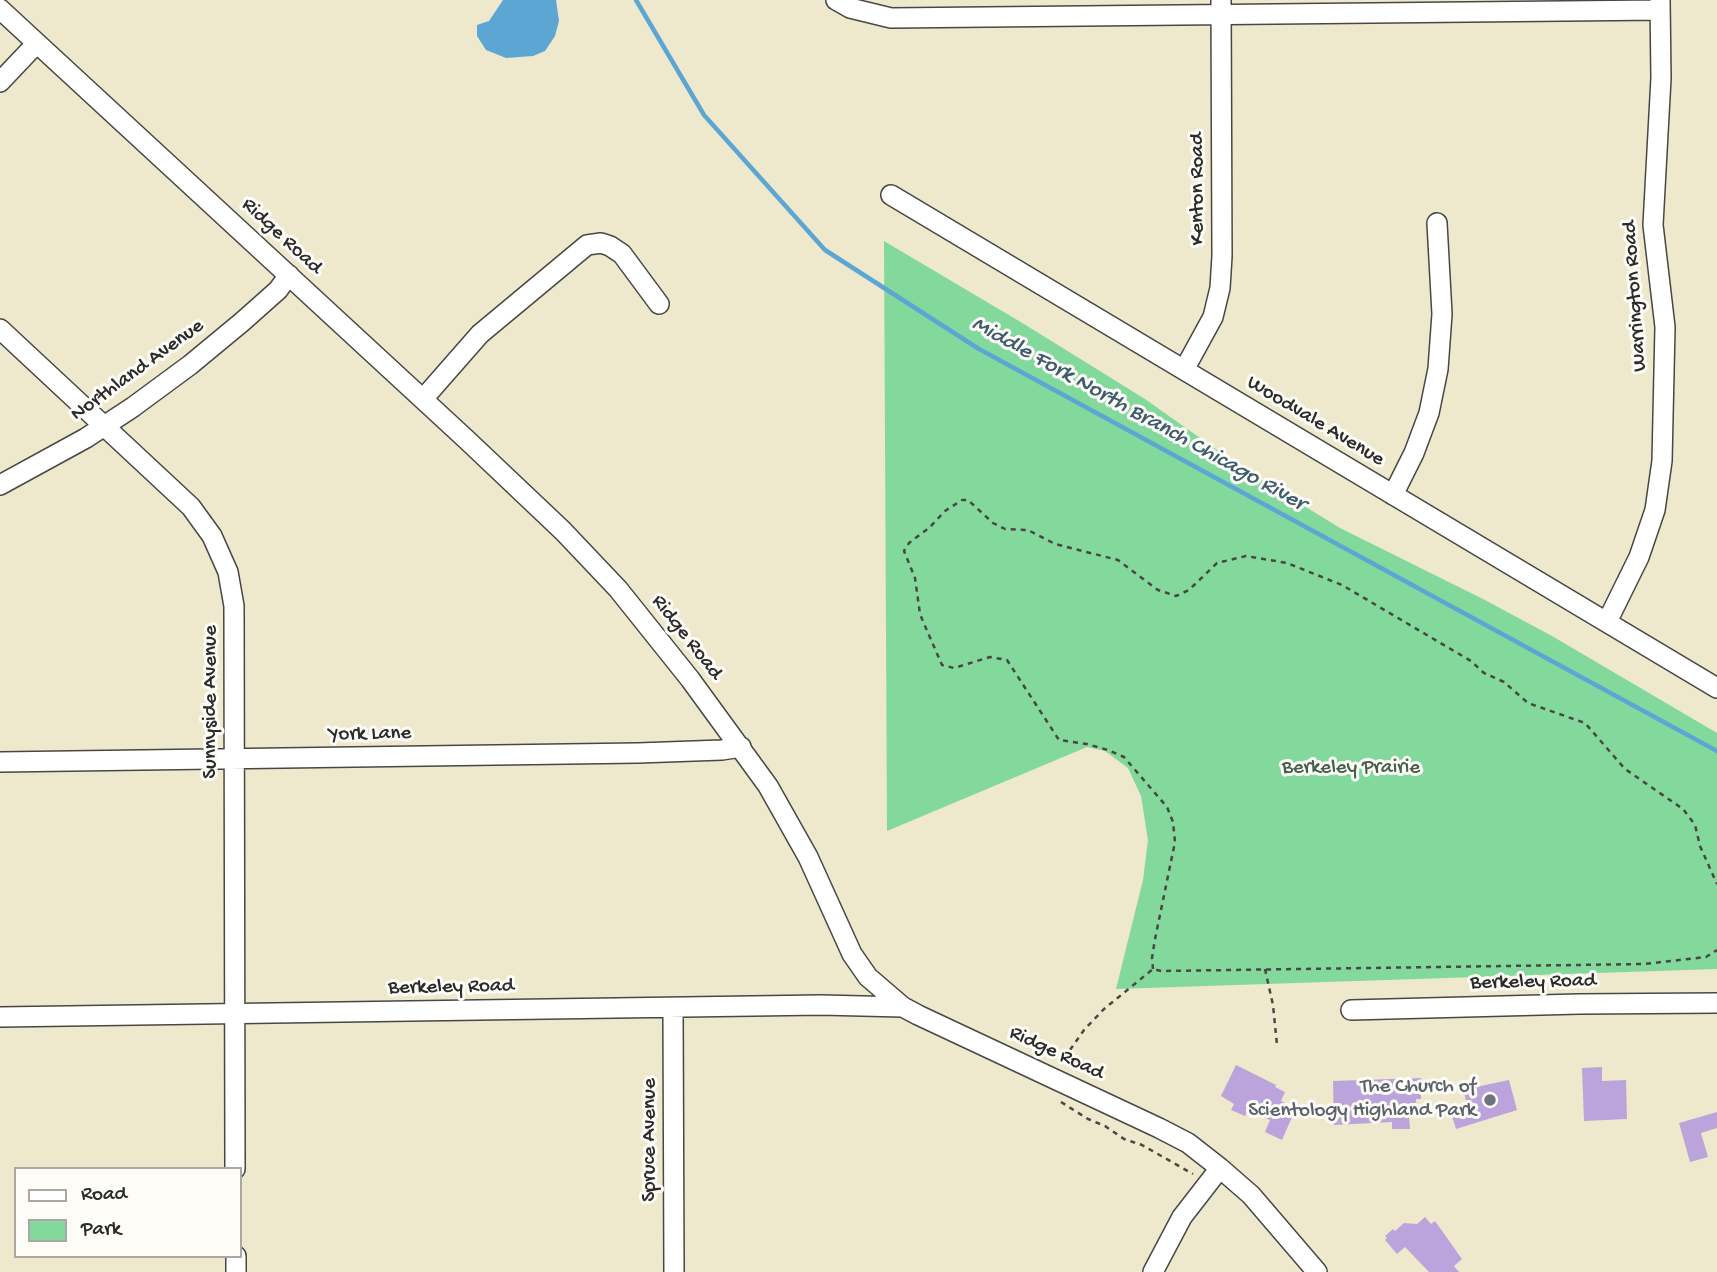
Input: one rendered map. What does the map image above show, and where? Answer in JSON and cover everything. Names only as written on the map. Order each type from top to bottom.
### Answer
[{"type":"street","points":[[836,0],[850,8],[891,18],[1000,8],[1660,5]]},
{"type":"street","name":"Warrington Road","points":[[1607,622],[1639,557],[1655,510],[1662,461],[1665,327],[1653,225],[1660,90],[1660,5]]},
{"type":"street","name":"Kenton Road","points":[[1184,370],[1213,317],[1220,288],[1221,7]]},
{"type":"street","name":"Ridge Road","points":[[0,9],[423,399],[563,531],[618,589],[741,747],[792,827],[852,954],[868,977],[903,1007],[1188,1143],[1251,1195],[1317,1272]]},
{"type":"street","points":[[0,82],[36,44]]},
{"type":"street","name":"Woodvale Avenue","points":[[891,195],[1717,688]]},
{"type":"street","points":[[1393,495],[1414,453],[1429,413],[1438,369],[1442,314],[1437,223]]},
{"type":"street","points":[[423,399],[480,334],[587,245],[601,243],[622,254],[659,304]]},
{"type":"street","name":"Northland Avenue","points":[[0,485],[86,438],[134,407],[190,365],[278,290],[289,275]]},
{"type":"street","name":"Sunnyside Avenue","points":[[0,329],[191,507],[212,536],[228,572],[234,606],[235,1167]]},
{"type":"street","name":"York Lane","points":[[0,762],[638,753],[741,747]]},
{"type":"street","name":"Berkeley Road","points":[[1351,1010],[1717,1003]]},
{"type":"street","name":"Berkeley Road","points":[[0,1017],[821,1004],[903,1007]]},
{"type":"street","name":"Spruce Avenue","points":[[673,1008],[674,1272]]},
{"type":"street","points":[[1153,1272],[1182,1217],[1220,1168]]},
{"type":"path","points":[[1153,969],[1155,939],[1175,842],[1173,822],[1167,807],[1124,757],[1087,744],[1059,740],[1007,660],[990,657],[954,668],[942,665],[920,614],[915,578],[904,551],[909,543],[962,500],[968,500],[993,523],[1005,529],[1028,530],[1055,544],[1118,560],[1158,590],[1176,596],[1189,590],[1217,563],[1246,556],[1287,563],[1342,585],[1471,661],[1484,673],[1504,682],[1528,703],[1585,723],[1625,769],[1683,809],[1695,825],[1700,846],[1717,884]]},
{"type":"path","points":[[1153,969],[1644,964],[1706,957],[1717,950]]},
{"type":"path","points":[[1265,968],[1278,1045]]},
{"type":"path","points":[[1070,1050],[1104,1009],[1153,969]]},
{"type":"path","points":[[1058,1100],[1124,1139],[1142,1145],[1187,1169],[1206,1186]]},
{"type":"green space","name":"Berkeley Prairie","points":[[884,241],[1145,399],[1244,469],[1340,528],[1552,636],[1717,733],[1717,969],[1116,989],[1143,880],[1148,840],[1141,796],[1128,768],[1105,751],[1087,747],[887,831]]},
{"type":"water","points":[[503,0],[556,0],[559,21],[555,36],[545,51],[533,56],[506,58],[486,50],[477,36],[477,25],[489,21]]},
{"type":"building","points":[[1236,1065],[1276,1085],[1275,1087],[1285,1092],[1281,1101],[1296,1108],[1282,1140],[1265,1132],[1270,1120],[1248,1110],[1245,1116],[1231,1110],[1234,1104],[1221,1096]]},
{"type":"building","points":[[1602,1067],[1602,1081],[1626,1080],[1627,1119],[1584,1121],[1582,1068]]},
{"type":"building","points":[[1421,1078],[1421,1099],[1416,1099],[1417,1117],[1409,1117],[1410,1129],[1392,1129],[1392,1122],[1334,1125],[1333,1081]]},
{"type":"building","name":"The Church of Scientology Highland Park","points":[[1509,1080],[1517,1110],[1456,1129],[1451,1113],[1468,1108],[1464,1093],[1472,1091],[1471,1088]]},
{"type":"building","points":[[1717,1112],[1717,1128],[1701,1133],[1708,1157],[1690,1162],[1679,1123]]},
{"type":"building","points":[[1425,1217],[1431,1224],[1435,1221],[1462,1259],[1454,1266],[1459,1272],[1429,1272],[1405,1247],[1397,1254],[1385,1240],[1385,1236],[1393,1229],[1395,1231],[1404,1223],[1417,1224]]},
{"type":"waterway","name":"Middle Fork North Branch Chicago River","points":[[636,0],[704,115],[825,250],[979,349],[1717,751]]},
{"type":"place","name":"The Church of Scientology Highland Park","points":[[1490,1100]]}]
